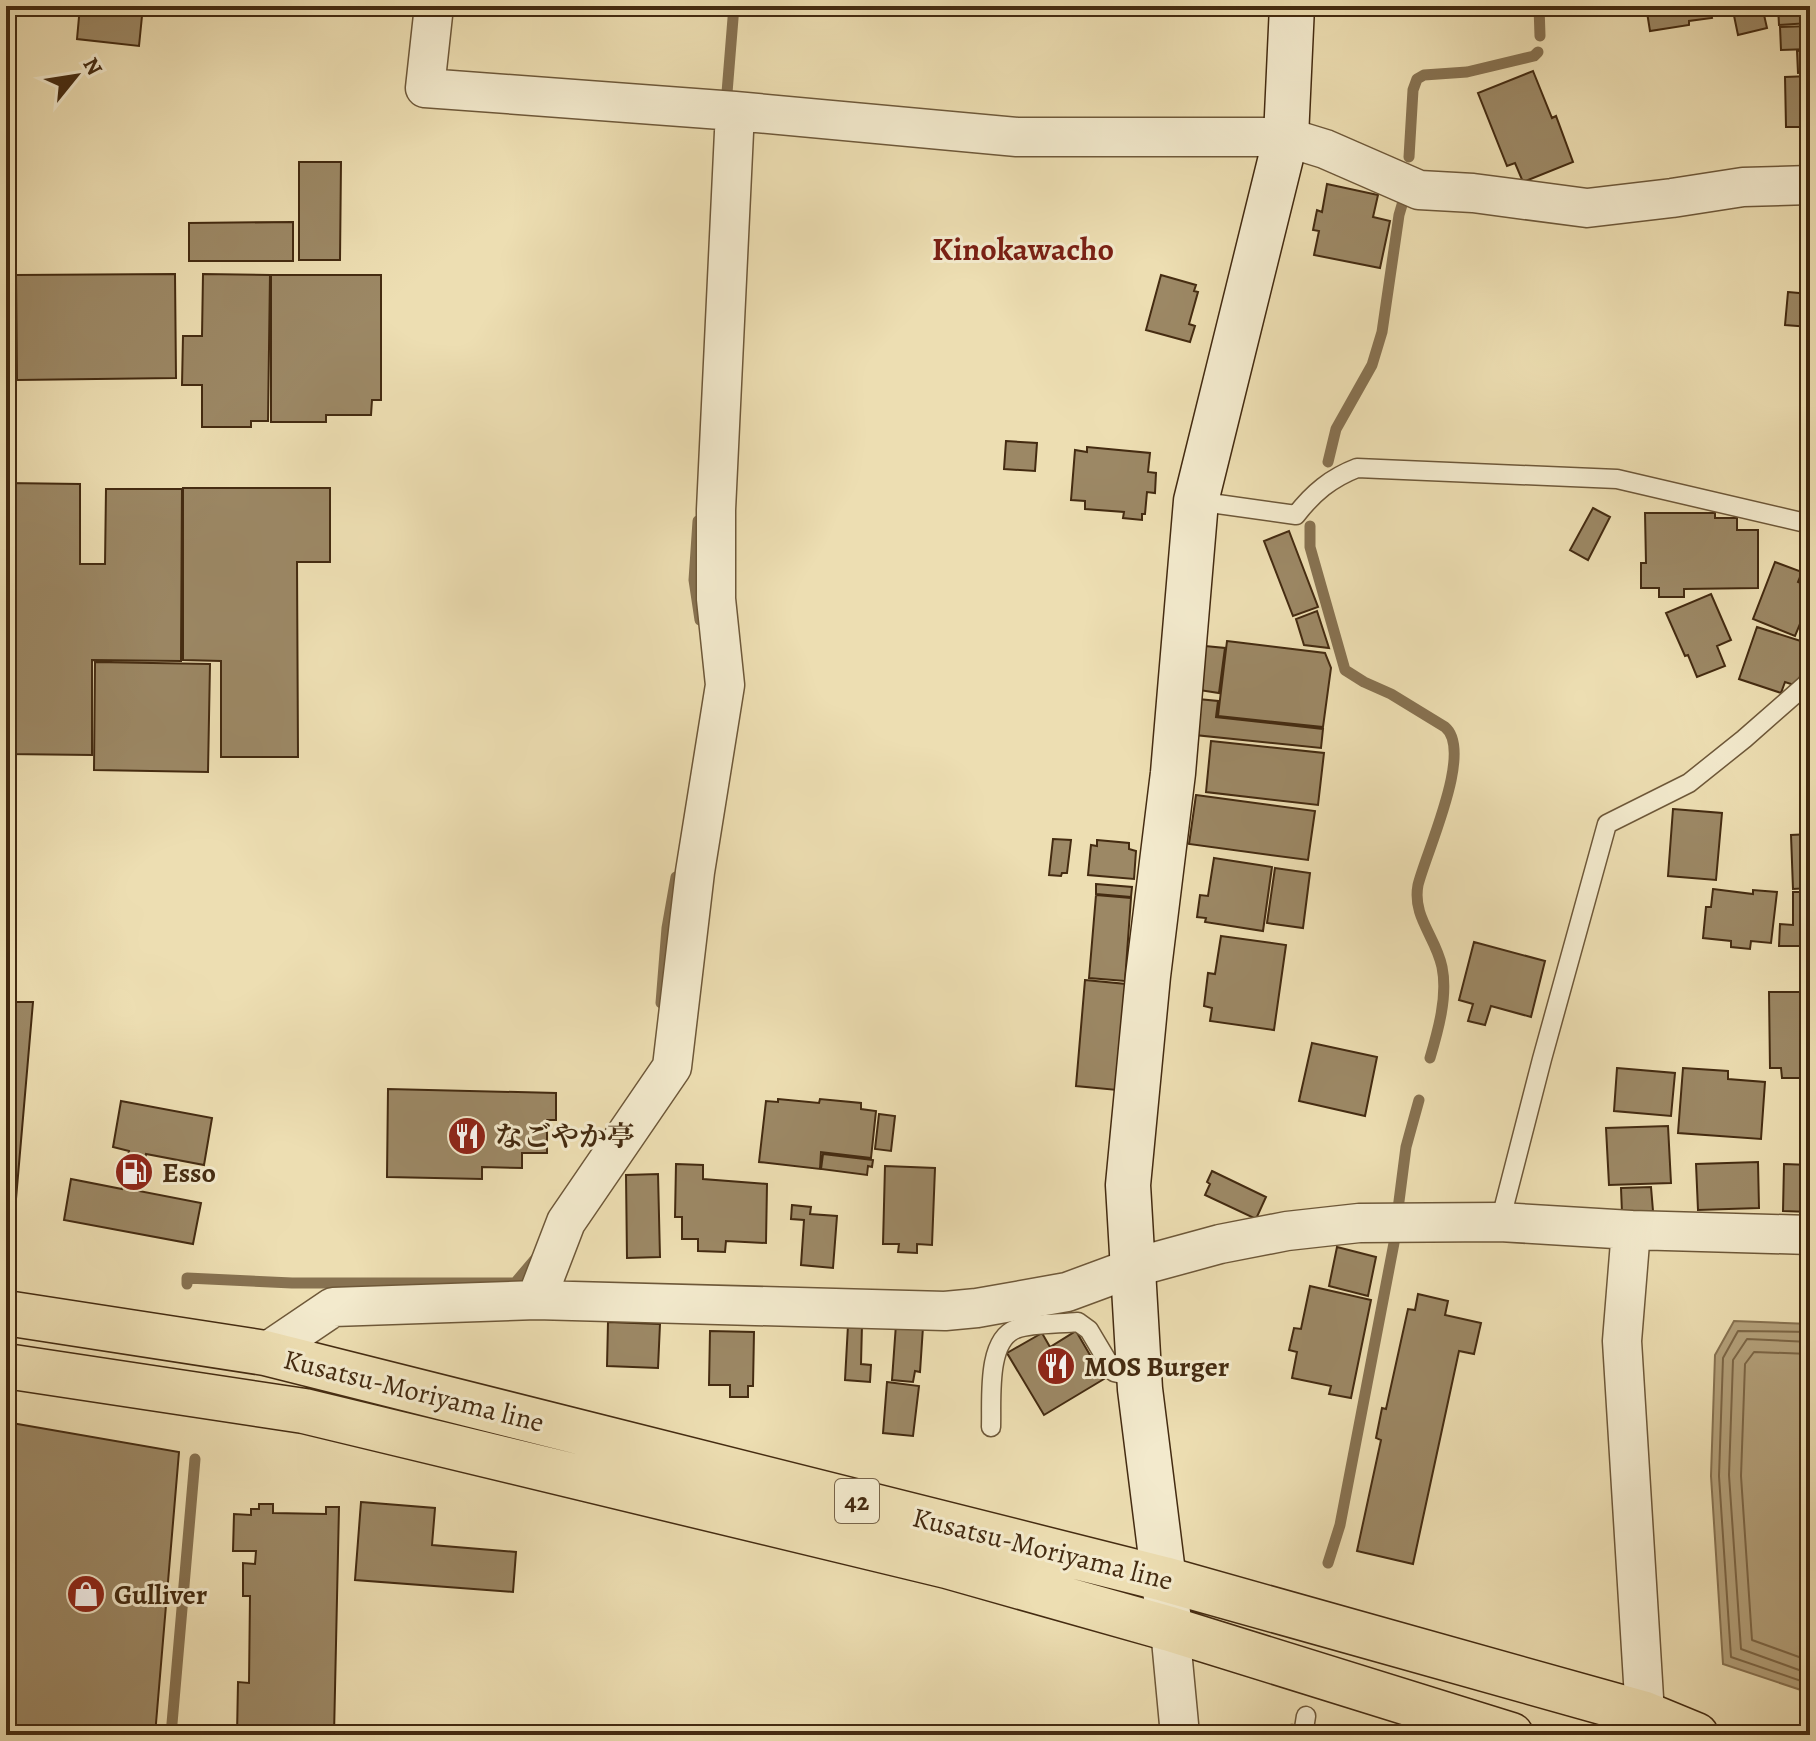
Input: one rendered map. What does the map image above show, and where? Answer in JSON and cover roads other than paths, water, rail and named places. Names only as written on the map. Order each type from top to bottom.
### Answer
[{"type":"main road","name":"Kusatsu-Moriyama line","points":[[6,1313],[265,1353],[1164,1579],[1645,1714],[1696,1735]]},
{"type":"main road","name":"Kusatsu-Moriyama line","points":[[6,1366],[304,1411],[947,1566],[1170,1629],[1511,1735]]},
{"type":"street","points":[[434,6],[425,88],[735,111],[1017,137],[1286,137],[1325,149],[1419,190],[1473,193],[1587,208],[1743,187],[1810,185]]},
{"type":"street","points":[[1180,1735],[1139,1378],[1128,1185],[1148,976],[1173,773],[1196,501],[1286,137],[1292,6]]},
{"type":"street","points":[[536,1300],[566,1222],[672,1067],[695,872],[725,685],[716,599],[716,510],[735,111]]},
{"type":"street","points":[[265,1353],[333,1307],[536,1300],[945,1311],[977,1308],[1067,1292],[1132,1268],[1220,1244],[1287,1231],[1359,1223],[1500,1222],[1631,1230],[1810,1235]]},
{"type":"street","points":[[1631,1230],[1622,1341],[1645,1714]]},
{"type":"lane","points":[[1196,501],[1296,515],[1311,495],[1338,475],[1357,468],[1617,479],[1810,524]]},
{"type":"lane","points":[[1500,1222],[1607,824],[1689,783],[1810,681]]},
{"type":"lane","points":[[991,1427],[995,1351],[1001,1340],[1015,1329],[1078,1322],[1089,1330],[1114,1372],[1139,1378]]},
{"type":"lane","points":[[1303,1735],[1306,1716]]},
{"type":"water","points":[[1734,1321],[1810,1324],[1810,1693],[1723,1664],[1711,1476],[1715,1355]]},
{"type":"waterway","points":[[726,105],[734,6]]},
{"type":"waterway","points":[[1539,6],[1540,36]]},
{"type":"waterway","points":[[1409,157],[1413,90],[1417,79],[1424,75],[1467,72],[1534,56],[1538,52]]},
{"type":"waterway","points":[[1328,462],[1336,429],[1372,365],[1382,332],[1404,198]]},
{"type":"waterway","points":[[698,521],[694,580],[700,620]]},
{"type":"waterway","points":[[1310,526],[1310,547],[1345,670],[1445,727],[1452,739],[1454,757],[1451,779],[1417,896],[1421,917],[1439,956],[1444,978],[1441,1013],[1430,1058]]},
{"type":"waterway","points":[[661,1003],[667,928],[676,877]]},
{"type":"waterway","points":[[1398,1209],[1406,1147],[1419,1100]]},
{"type":"waterway","points":[[1328,1563],[1340,1525],[1394,1243]]},
{"type":"waterway","points":[[187,1284],[187,1278],[292,1283],[515,1283],[537,1257]]},
{"type":"waterway","points":[[171,1735],[195,1459]]},
{"type":"waterway","points":[[1292,1729],[1292,1735]]},
{"type":"place","name":"なごやか亭","points":[[467,1136]]},
{"type":"place","name":"Esso","points":[[134,1172]]},
{"type":"place","name":"MOS Burger","points":[[1056,1366]]},
{"type":"place","name":"Gulliver","points":[[86,1594]]},
{"type":"district","name":"Kinokawacho","points":[[1023,249]]}]
